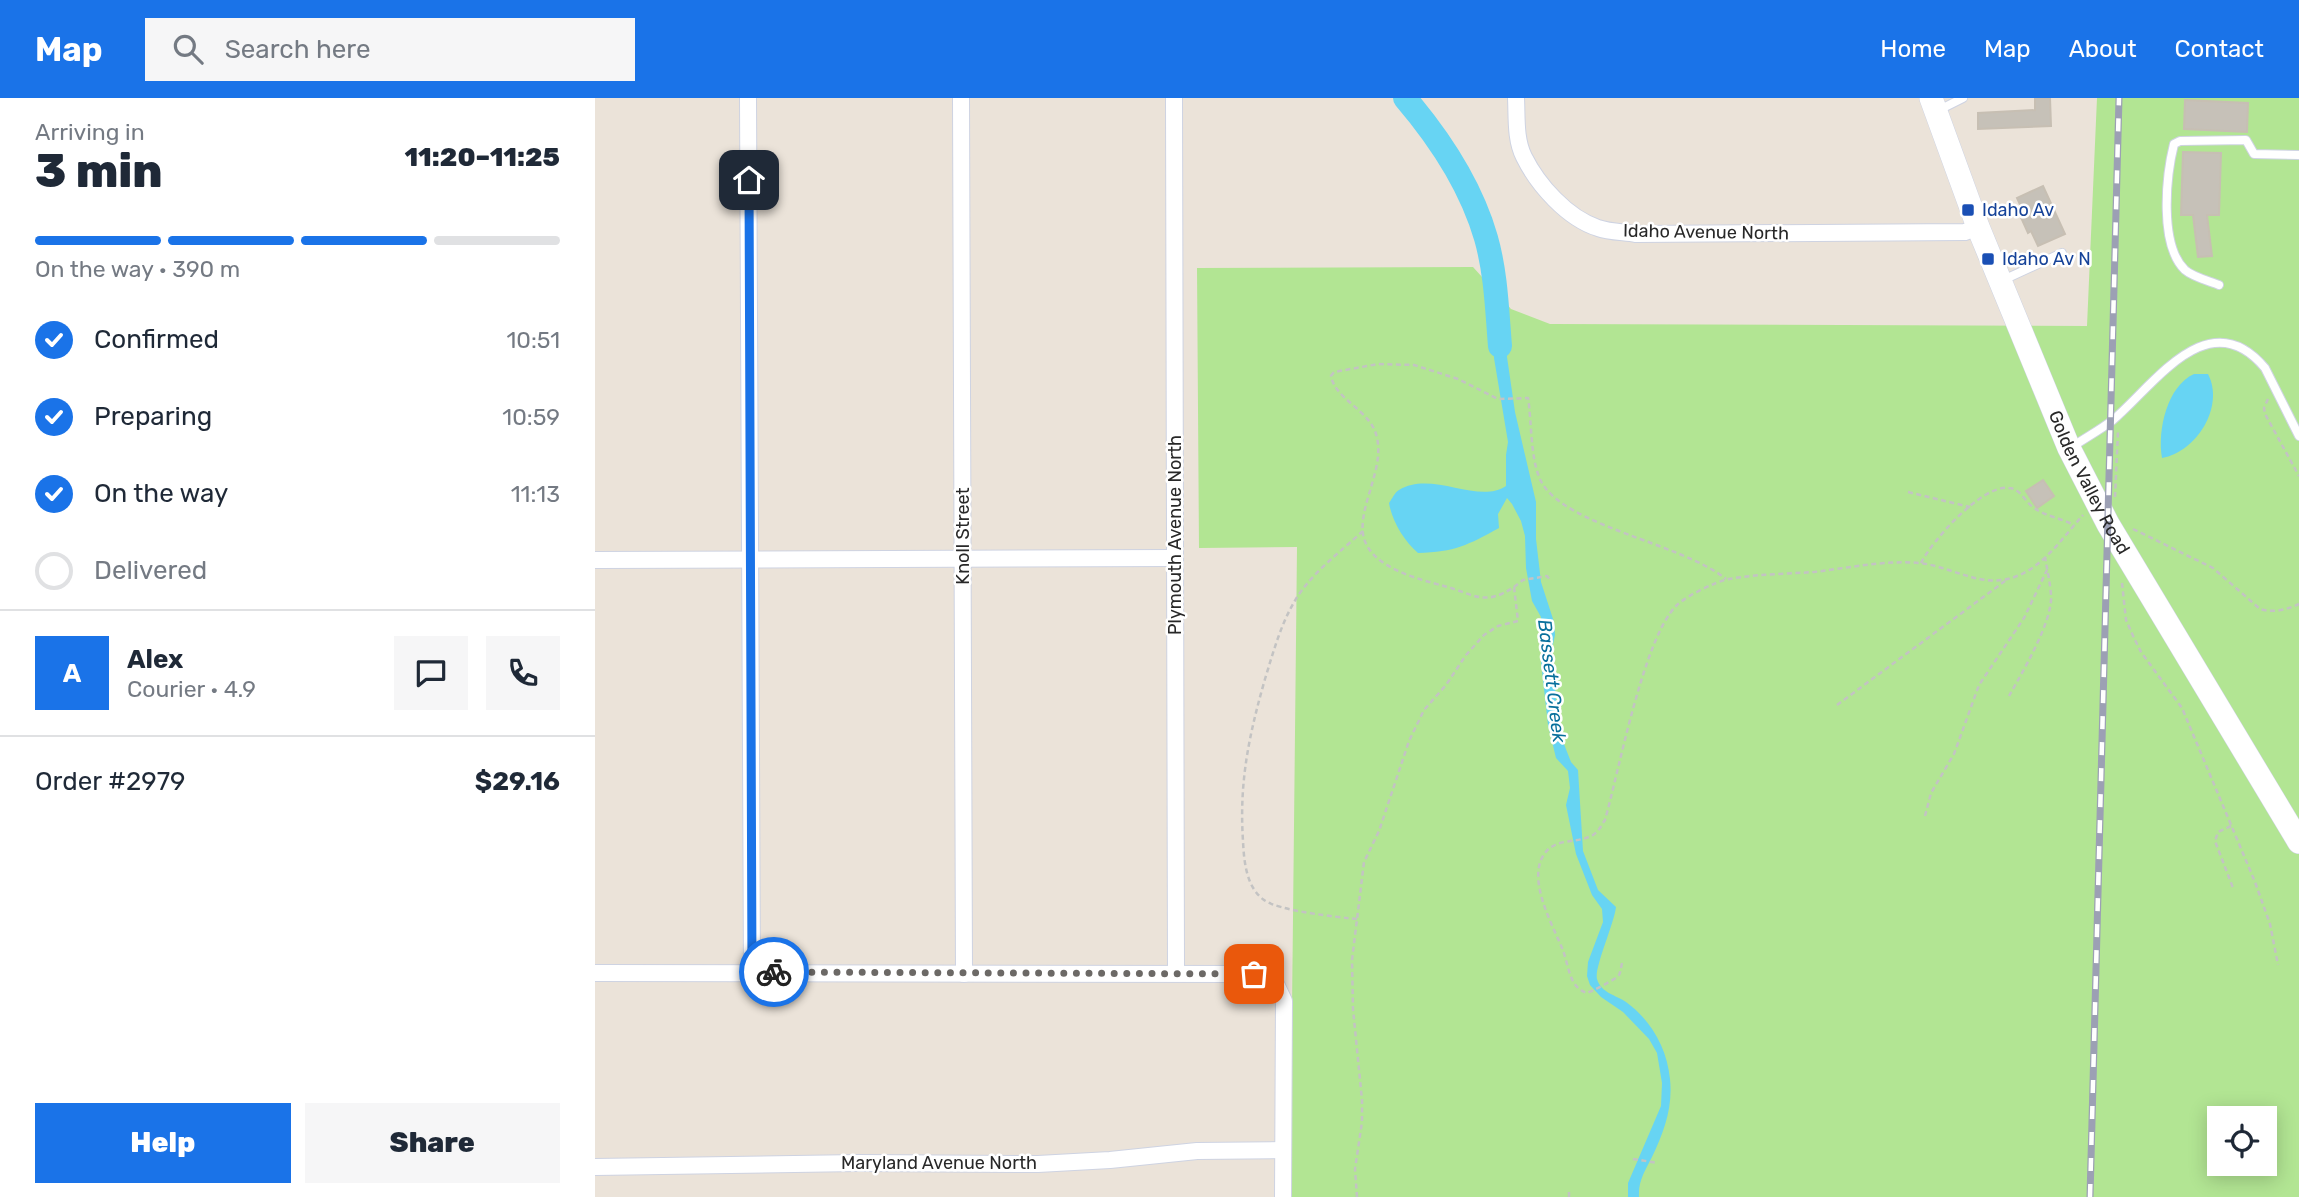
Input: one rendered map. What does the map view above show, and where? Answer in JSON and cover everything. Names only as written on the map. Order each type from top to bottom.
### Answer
[{"type":"street","points":[[748,98],[752,972]]},
{"type":"street","name":"Knoll Street","points":[[961,98],[964,974]]},
{"type":"street","name":"Plymouth Avenue North","points":[[1174,98],[1176,972]]},
{"type":"street","name":"Idaho Avenue North","points":[[1516,98],[1517,133],[1523,156],[1555,199],[1575,216],[1598,228],[1649,234],[1965,232],[1977,227]]},
{"type":"street","name":"Golden Valley Road","points":[[1933,105],[1977,227],[2069,448],[2108,524],[2299,842]]},
{"type":"street","points":[[595,560],[1175,558]]},
{"type":"street","points":[[595,973],[1254,974],[1276,984],[1284,1001],[1283,1197]]},
{"type":"street","name":"Maryland Avenue North","points":[[595,1167],[859,1163],[1038,1164],[1197,1152],[1283,1150]]},
{"type":"lane","points":[[1933,105],[1963,98]]},
{"type":"lane","points":[[2219,285],[2186,271],[2173,252],[2167,207],[2169,166],[2174,145],[2180,141],[2246,140],[2254,154],[2299,155]]},
{"type":"lane","points":[[2000,282],[2062,253]]},
{"type":"lane","points":[[2069,448],[2119,414],[2177,358],[2191,349],[2215,343],[2242,348],[2258,360],[2265,368],[2299,436]]},
{"type":"path","points":[[1548,578],[1523,580],[1503,594],[1489,599],[1476,598],[1459,589],[1414,579],[1389,566],[1377,556],[1365,541],[1363,531],[1375,473],[1377,438],[1374,428],[1333,385],[1331,376],[1334,372],[1378,364],[1414,365],[1458,379],[1498,400],[1528,398],[1535,463],[1542,482],[1554,498],[1573,511],[1714,569],[1726,579]]},
{"type":"path","points":[[2277,394],[2265,402],[2265,414],[2299,477]]},
{"type":"path","points":[[2114,504],[2119,414]]},
{"type":"path","points":[[1921,563],[1927,552],[1970,506],[2005,487],[2013,488],[2040,511],[2074,525]]},
{"type":"path","points":[[1908,492],[1970,506]]},
{"type":"path","points":[[1622,963],[1619,975],[1614,980],[1605,982],[1591,992],[1583,993],[1572,980],[1547,914],[1540,886],[1541,859],[1547,850],[1556,844],[1590,837],[1598,832],[1605,820],[1644,674],[1666,620],[1677,605],[1726,579],[1879,565],[1921,563],[1986,580],[2007,579],[2018,576],[2045,557],[2085,513]]},
{"type":"path","points":[[2130,528],[2213,568],[2260,610],[2268,612],[2299,604]]},
{"type":"path","points":[[1357,919],[1323,916],[1266,902],[1250,882],[1244,856],[1241,811],[1243,772],[1250,732],[1277,639],[1293,602],[1319,571],[1363,531]]},
{"type":"path","points":[[2010,696],[2036,645],[2050,606],[2045,557]]},
{"type":"path","points":[[1925,816],[1931,793],[1954,754],[1979,685],[2024,618],[2047,570]]},
{"type":"path","points":[[2136,571],[2122,582],[2126,620],[2141,652],[2182,708],[2270,924],[2279,964]]},
{"type":"path","points":[[1837,705],[2007,579]]},
{"type":"path","points":[[1357,1197],[1355,1169],[1362,1122],[1362,1100],[1353,1009],[1352,960],[1364,862],[1379,831],[1416,725],[1424,710],[1484,635],[1498,626],[1518,621],[1514,587]]},
{"type":"path","points":[[2231,826],[2218,832],[2215,841],[2233,888]]},
{"type":"path","points":[[1633,1158],[1658,1163]]},
{"type":"green space","points":[[2097,98],[2299,98],[2299,1197],[1290,1197],[1297,547],[1199,548],[1197,268],[1473,267],[1511,309],[1550,324],[2087,326]]},
{"type":"water","points":[[1493,313],[1508,315],[1506,350],[1515,412],[1536,502],[1536,539],[1541,582],[1554,622],[1552,649],[1557,712],[1562,739],[1571,762],[1578,770],[1583,851],[1598,890],[1616,907],[1598,966],[1597,979],[1602,988],[1626,1002],[1643,1017],[1661,1046],[1668,1068],[1671,1089],[1667,1119],[1643,1176],[1639,1197],[1628,1197],[1628,1183],[1661,1106],[1662,1083],[1657,1053],[1649,1039],[1623,1012],[1601,997],[1590,985],[1587,976],[1588,962],[1603,922],[1602,909],[1592,895],[1576,854],[1566,805],[1570,788],[1568,771],[1556,758],[1548,725],[1541,662],[1541,617],[1532,601],[1521,521],[1507,498],[1498,514],[1499,528],[1461,546],[1418,553],[1399,530],[1389,503],[1398,491],[1412,485],[1440,485],[1482,492],[1495,491],[1506,486],[1508,442],[1494,358]]},
{"type":"water","points":[[2194,374],[2208,374],[2213,400],[2210,413],[2204,426],[2186,447],[2162,458],[2161,435],[2166,410],[2177,388]]},
{"type":"building","points":[[2035,98],[2050,98],[2051,126],[1978,129],[1978,113],[2035,110]]},
{"type":"building","points":[[2185,100],[2248,103],[2247,132],[2184,129]]},
{"type":"building","points":[[2183,152],[2221,153],[2219,215],[2207,215],[2212,256],[2198,257],[2193,215],[2181,215]]},
{"type":"building","points":[[2043,186],[2065,234],[2038,246],[2031,231],[2028,233],[2019,213],[2023,211],[2017,198]]},
{"type":"building","points":[[2043,480],[2054,496],[2037,508],[2026,491]]},
{"type":"waterway","name":"Bassett Creek","points":[[1405,98],[1453,164],[1480,219],[1492,265],[1500,346]]},
{"type":"railway","points":[[2090,1197],[2119,98]]},
{"type":"way so far","points":[[774,972],[1254,974]]},
{"type":"place","name":"Idaho Av","points":[[1968,210]]},
{"type":"place","name":"Idaho Av N","points":[[1988,259]]},
{"type":"route","points":[[749,180],[752,972],[774,972]]}]
